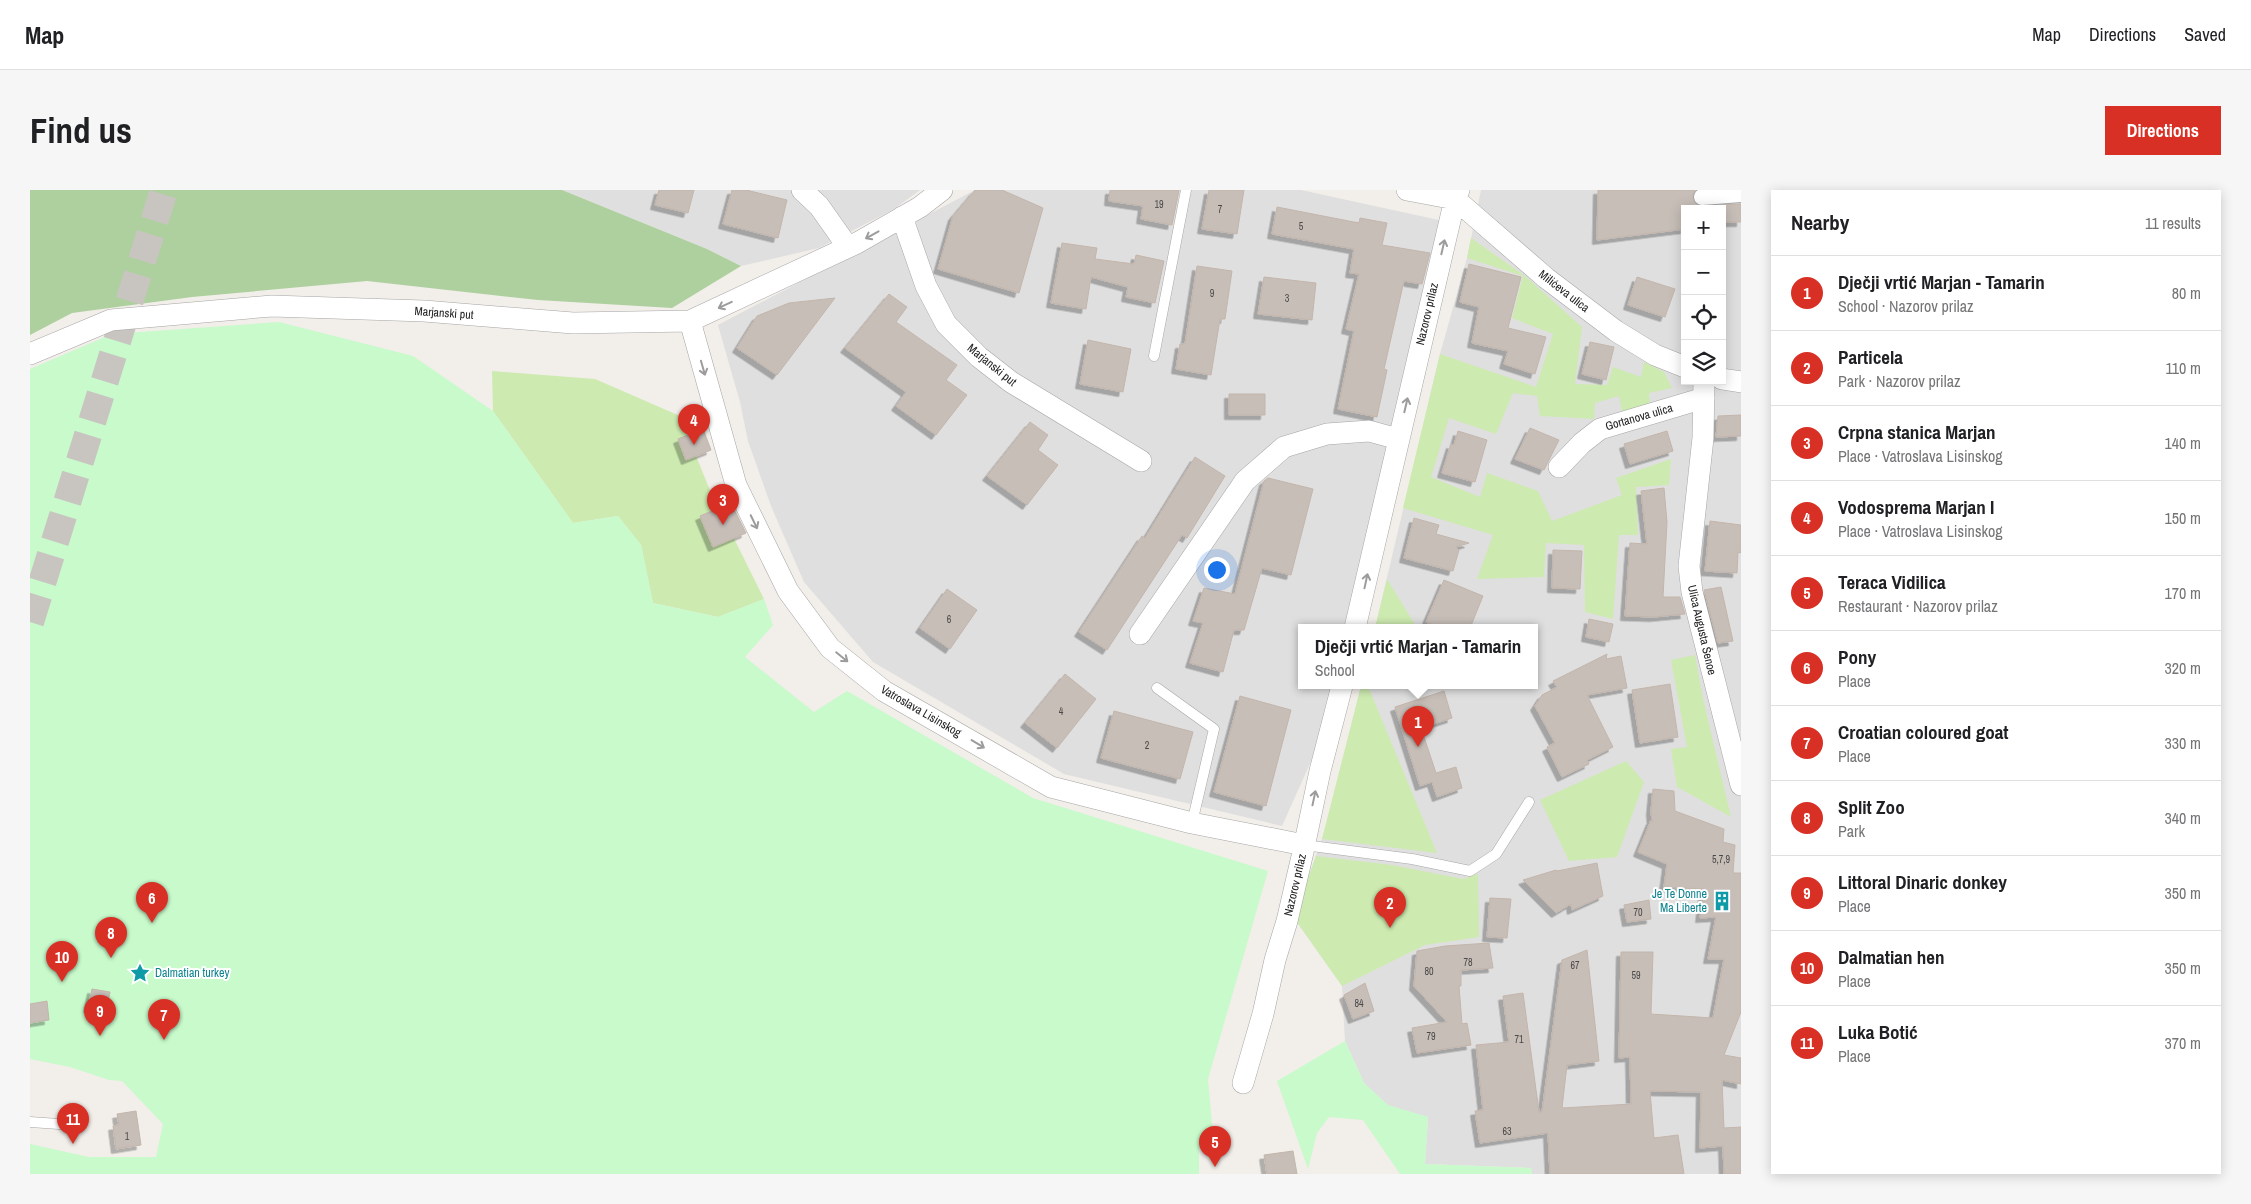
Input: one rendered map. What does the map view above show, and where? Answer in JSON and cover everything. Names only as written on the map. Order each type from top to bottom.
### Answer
[{"type":"street","points":[[802,190],[819,206],[848,247]]},
{"type":"street","name":"Marjanski put","points":[[30,354],[111,320],[272,306],[424,311],[573,323],[690,321],[848,247],[902,217],[942,190]]},
{"type":"street","points":[[1407,190],[1457,195]]},
{"type":"street","points":[[1702,197],[1741,194]]},
{"type":"street","name":"Milićeva ulica","points":[[1457,195],[1546,278],[1616,331],[1655,355],[1681,366]]},
{"type":"street","name":"Nazorov prilaz","points":[[1356,624],[1457,195]]},
{"type":"street","name":"Marjanski put","points":[[902,217],[926,286],[946,324],[979,357],[1011,382],[1142,461]]},
{"type":"street","name":"Vatroslava Lisinskog","points":[[690,321],[736,485],[788,591],[830,648],[884,691],[1051,787],[1192,823],[1304,845]]},
{"type":"street","points":[[1726,380],[1741,382]]},
{"type":"street","name":"Gortanova ulica","points":[[1558,467],[1582,443],[1600,429],[1704,390]]},
{"type":"street","name":"Ulica Augusta Šenoe","points":[[1704,390],[1703,438],[1689,566],[1692,592],[1741,785]]},
{"type":"street","points":[[1140,634],[1245,481],[1284,447],[1327,434],[1369,431],[1398,439]]},
{"type":"street","name":"Nazorov prilaz","points":[[1243,1082],[1264,1014],[1274,960],[1287,921],[1320,771],[1341,689]]},
{"type":"lane","points":[[1154,356],[1186,190]]},
{"type":"lane","points":[[1157,688],[1214,729],[1192,823]]},
{"type":"lane","points":[[1304,845],[1412,859],[1470,870],[1496,854],[1529,802]]},
{"type":"lane","points":[[30,1122],[74,1125]]},
{"type":"shaded area","points":[[562,190],[920,190],[894,209],[819,248],[741,266],[707,249]]},
{"type":"shaded area","points":[[975,190],[1301,190],[1448,222],[1347,624],[1298,624],[1298,689],[1332,689],[1321,739],[1282,826],[1064,774],[873,662],[804,582],[771,506],[748,441],[740,402],[718,325]]},
{"type":"shaded area","points":[[1481,190],[1741,190],[1741,1174],[1532,1174],[1531,1168],[1425,1164],[1428,1117],[1388,1106],[1364,1083],[1345,1041],[1342,986],[1294,918],[1327,824],[1360,689],[1538,689],[1538,624],[1376,624],[1440,354],[1467,258]]},
{"type":"green space","points":[[30,190],[562,190],[707,249],[741,266],[672,308],[538,300],[367,281],[192,297],[72,313],[30,335]]},
{"type":"green space","points":[[1471,238],[1525,276],[1582,327],[1575,384],[1607,385],[1613,367],[1641,377],[1644,362],[1664,372],[1672,388],[1649,393],[1650,408],[1623,417],[1619,396],[1595,403],[1594,419],[1540,416],[1537,396],[1513,393],[1496,434],[1449,418],[1431,477],[1480,497],[1487,473],[1538,491],[1552,521],[1622,495],[1616,478],[1671,459],[1669,485],[1636,487],[1638,535],[1619,535],[1613,619],[1585,612],[1584,545],[1546,543],[1544,577],[1477,579],[1493,535],[1403,508],[1440,354],[1536,387],[1553,334],[1512,318],[1523,276],[1467,258]]},
{"type":"green space","points":[[279,322],[413,356],[493,411],[573,523],[618,516],[641,545],[653,603],[718,617],[764,599],[773,625],[745,657],[814,712],[847,691],[1033,798],[1268,871],[1208,1079],[1214,1147],[1199,1148],[1199,1174],[30,1174],[30,1144],[89,1157],[156,1157],[163,1124],[122,1081],[109,1080],[70,1067],[30,1059],[30,369],[112,334]]},
{"type":"green space","points":[[492,371],[595,379],[680,416],[709,488],[764,599],[718,617],[653,603],[641,545],[618,516],[573,523],[493,411]]},
{"type":"green space","points":[[1387,579],[1415,624],[1376,624]]},
{"type":"green space","points":[[1695,655],[1703,699],[1731,817],[1677,787],[1671,749],[1687,747],[1671,660]]},
{"type":"green space","points":[[1360,689],[1369,689],[1437,853],[1322,839]]},
{"type":"green space","points":[[1626,761],[1644,782],[1617,857],[1569,861],[1540,800]]},
{"type":"green space","points":[[1316,856],[1392,865],[1463,879],[1478,874],[1479,937],[1425,945],[1342,986],[1294,918]]},
{"type":"green space","points":[[1345,1041],[1364,1083],[1388,1105],[1428,1117],[1425,1164],[1531,1168],[1532,1174],[1400,1174],[1363,1120],[1329,1117],[1317,1133],[1308,1169],[1277,1081]]},
{"type":"building","points":[[659,190],[694,190],[688,213],[655,205]]},
{"type":"building","points":[[732,190],[746,190],[787,200],[778,238],[723,224]]},
{"type":"building","points":[[975,190],[1002,190],[1043,208],[1019,293],[938,269],[953,216]]},
{"type":"building","points":[[1110,190],[1179,190],[1172,225],[1141,219],[1143,206],[1109,201]]},
{"type":"building","points":[[1209,190],[1244,190],[1237,234],[1202,229]]},
{"type":"building","points":[[1598,190],[1695,190],[1692,198],[1697,205],[1681,205],[1681,230],[1597,240]]},
{"type":"building","points":[[1741,204],[1741,222],[1726,222],[1726,205],[1720,205]]},
{"type":"building","points":[[1277,207],[1359,223],[1360,218],[1387,223],[1382,245],[1430,253],[1422,284],[1404,281],[1384,369],[1387,370],[1377,417],[1338,409],[1354,331],[1346,329],[1359,274],[1350,273],[1354,249],[1272,234]]},
{"type":"building","points":[[1062,243],[1097,248],[1095,259],[1134,264],[1136,255],[1164,261],[1155,303],[1126,297],[1128,287],[1091,277],[1086,309],[1051,303]]},
{"type":"building","points":[[1469,264],[1521,277],[1508,328],[1546,337],[1535,374],[1504,364],[1508,351],[1472,343],[1479,307],[1460,302]]},
{"type":"building","points":[[1197,266],[1232,271],[1225,319],[1220,319],[1211,375],[1176,369],[1180,344],[1185,344]]},
{"type":"building","points":[[1264,277],[1316,283],[1312,320],[1258,314]]},
{"type":"building","points":[[1637,277],[1675,289],[1665,317],[1628,305]]},
{"type":"building","points":[[889,294],[907,307],[896,322],[957,365],[946,380],[967,395],[936,435],[896,406],[906,392],[845,348]]},
{"type":"building","points":[[835,298],[777,375],[737,348],[757,316],[789,303]]},
{"type":"building","points":[[1088,340],[1131,349],[1123,392],[1080,384]]},
{"type":"building","points":[[1590,342],[1614,347],[1606,380],[1582,374]]},
{"type":"building","points":[[1229,394],[1265,394],[1265,415],[1229,415]]},
{"type":"building","points":[[1741,415],[1741,436],[1716,437],[1718,416]]},
{"type":"building","points":[[1030,422],[1048,435],[1038,450],[1058,465],[1027,505],[987,476]]},
{"type":"building","points":[[1530,428],[1559,440],[1544,470],[1515,459]]},
{"type":"building","points":[[703,429],[711,450],[686,460],[678,439]]},
{"type":"building","points":[[1458,431],[1487,440],[1475,482],[1442,473],[1451,444],[1454,445]]},
{"type":"building","points":[[1667,431],[1673,451],[1630,464],[1624,444]]},
{"type":"building","points":[[1195,457],[1225,476],[1187,538],[1182,535],[1107,650],[1079,632],[1142,536],[1145,538]]},
{"type":"building","points":[[1268,478],[1313,489],[1291,575],[1262,568],[1244,630],[1234,630],[1223,672],[1190,663],[1203,623],[1193,621],[1204,588],[1235,594],[1264,481]]},
{"type":"building","points":[[1664,488],[1667,522],[1663,597],[1680,597],[1685,614],[1654,617],[1625,616],[1630,543],[1647,544],[1641,491]]},
{"type":"building","points":[[731,503],[746,533],[713,547],[700,516]]},
{"type":"building","points":[[1414,518],[1439,525],[1436,534],[1469,543],[1456,547],[1459,550],[1453,571],[1404,558]]},
{"type":"building","points":[[1710,521],[1741,525],[1741,553],[1738,552],[1737,573],[1705,571]]},
{"type":"building","points":[[1553,550],[1582,551],[1580,589],[1552,588]]},
{"type":"building","points":[[1444,580],[1483,596],[1472,624],[1431,624],[1426,622]]},
{"type":"building","points":[[1721,587],[1733,641],[1718,643],[1704,590]]},
{"type":"building","points":[[947,589],[977,610],[950,649],[920,628]]},
{"type":"building","points":[[1589,619],[1613,624],[1609,642],[1586,637]]},
{"type":"building","points":[[1607,654],[1606,659],[1621,656],[1627,688],[1587,695],[1613,747],[1587,760],[1589,764],[1562,777],[1547,747],[1555,743],[1535,706],[1542,695],[1557,687],[1553,681]]},
{"type":"building","points":[[1065,674],[1096,699],[1057,748],[1025,723]]},
{"type":"building","points":[[1670,684],[1678,737],[1640,743],[1632,690]]},
{"type":"building","points":[[1444,691],[1452,718],[1421,728],[1436,773],[1456,767],[1462,788],[1437,797],[1432,782],[1420,786],[1395,707]]},
{"type":"building","points":[[1240,696],[1291,710],[1266,806],[1214,792]]},
{"type":"building","points":[[1114,711],[1193,732],[1180,779],[1101,758]]},
{"type":"building","points":[[1653,789],[1674,791],[1675,811],[1724,829],[1723,842],[1735,845],[1733,873],[1741,873],[1741,1012],[1724,1055],[1741,1058],[1741,1084],[1722,1080],[1724,1128],[1741,1127],[1741,1174],[1724,1174],[1723,1146],[1700,1148],[1701,1092],[1650,1091],[1654,1138],[1678,1135],[1684,1174],[1550,1174],[1548,1133],[1480,1143],[1475,1111],[1483,1110],[1476,1045],[1509,1042],[1503,996],[1523,993],[1539,1112],[1542,1112],[1562,960],[1587,950],[1599,1061],[1567,1065],[1562,1108],[1631,1104],[1630,1057],[1619,1058],[1621,952],[1653,952],[1651,1014],[1713,1018],[1724,959],[1708,959],[1716,917],[1700,918],[1704,889],[1664,887],[1667,864],[1638,852],[1651,820],[1652,822]]},
{"type":"building","points":[[1597,863],[1603,896],[1572,910],[1571,904],[1556,913],[1523,880],[1556,870]]},
{"type":"building","points":[[1490,898],[1511,899],[1507,938],[1487,937]]},
{"type":"building","points":[[1649,900],[1651,919],[1627,922],[1624,905]]},
{"type":"building","points":[[1489,943],[1493,968],[1461,970],[1461,986],[1459,986],[1462,1024],[1467,1023],[1471,1045],[1417,1053],[1412,1028],[1447,1022],[1414,986],[1417,951],[1445,946]]},
{"type":"building","points":[[1365,983],[1374,1011],[1353,1019],[1344,995]]},
{"type":"building","points":[[92,989],[110,992],[106,1011],[88,1008]]},
{"type":"building","points":[[47,1001],[49,1020],[30,1023],[30,1004]]},
{"type":"building","points":[[136,1111],[141,1145],[116,1149],[113,1126],[119,1125],[117,1114]]},
{"type":"building","points":[[1293,1151],[1297,1174],[1267,1174],[1264,1155]]},
{"type":"tunnel","points":[[30,622],[164,190]]},
{"type":"place","name":"Vodosprema Marjan I","points":[[694,445]]},
{"type":"place","name":"Crpna stanica Marjan","points":[[723,525]]},
{"type":"place","name":"Dječji vrtić Marjan - Tamarin","points":[[1418,747]]},
{"type":"place","name":"Je Te Donne Ma Liberte","points":[[1722,901]]},
{"type":"place","name":"Pony","points":[[152,923]]},
{"type":"place","name":"Particela","points":[[1390,928]]},
{"type":"place","name":"Split Zoo","points":[[111,958]]},
{"type":"place","name":"Dalmatian turkey","points":[[140,973]]},
{"type":"place","name":"Dalmatian hen","points":[[62,982]]},
{"type":"place","name":"Littoral Dinaric donkey","points":[[100,1036]]},
{"type":"place","name":"Croatian coloured goat","points":[[164,1040]]},
{"type":"place","name":"Luka Botić","points":[[73,1144]]},
{"type":"place","name":"Teraca Vidilica","points":[[1215,1167]]}]
